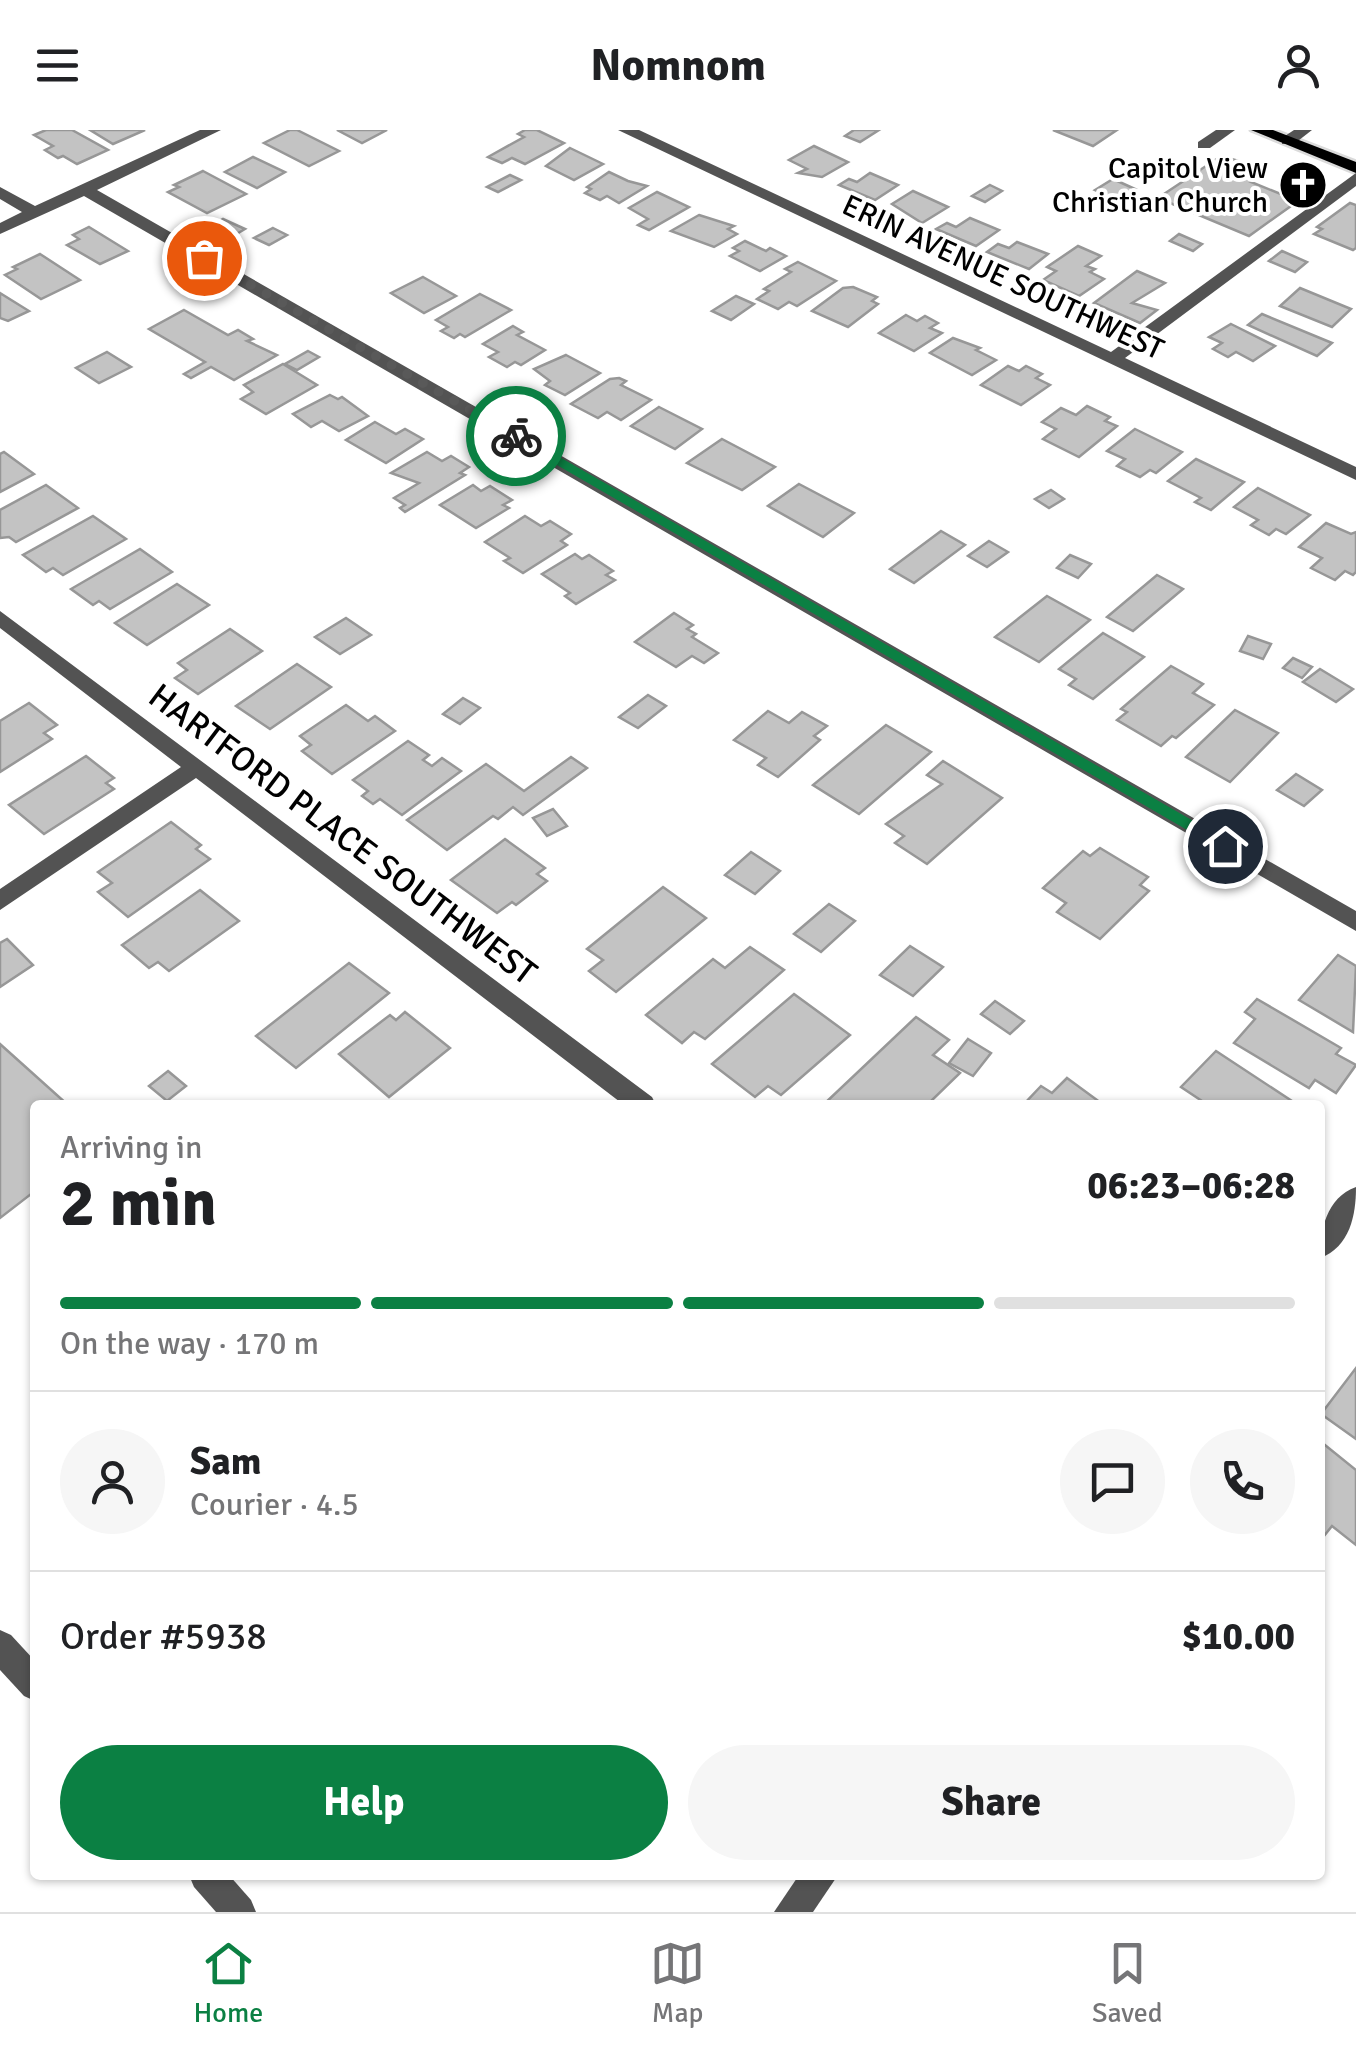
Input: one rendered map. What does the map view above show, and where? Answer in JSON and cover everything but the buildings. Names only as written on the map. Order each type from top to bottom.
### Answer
[{"type":"main road","points":[[1258,130],[1356,168]]},
{"type":"street","points":[[0,229],[213,130]]},
{"type":"street","name":"ERIN AVENUE SOUTHWEST","points":[[626,130],[1356,474]]},
{"type":"street","points":[[1204,145],[1228,130]]},
{"type":"street","points":[[1288,142],[1304,130]]},
{"type":"street","points":[[1113,359],[1356,178]]},
{"type":"street","points":[[86,190],[1356,922]]},
{"type":"street","points":[[0,192],[34,213]]},
{"type":"street","name":"HARTFORD PLACE SOUTHWEST","points":[[0,618],[636,1100]]},
{"type":"street","points":[[0,901],[197,767]]},
{"type":"street","points":[[1325,1239],[1356,1199]]},
{"type":"street","points":[[0,1646],[30,1679]]},
{"type":"street","points":[[210,1880],[239,1912]]},
{"type":"street","points":[[791,1912],[817,1880]]},
{"type":"way so far","points":[[204,258],[516,436]]},
{"type":"place","name":"Capitol View Christian Church","points":[[1303,185]]},
{"type":"route","points":[[516,436],[1225,846]]}]
